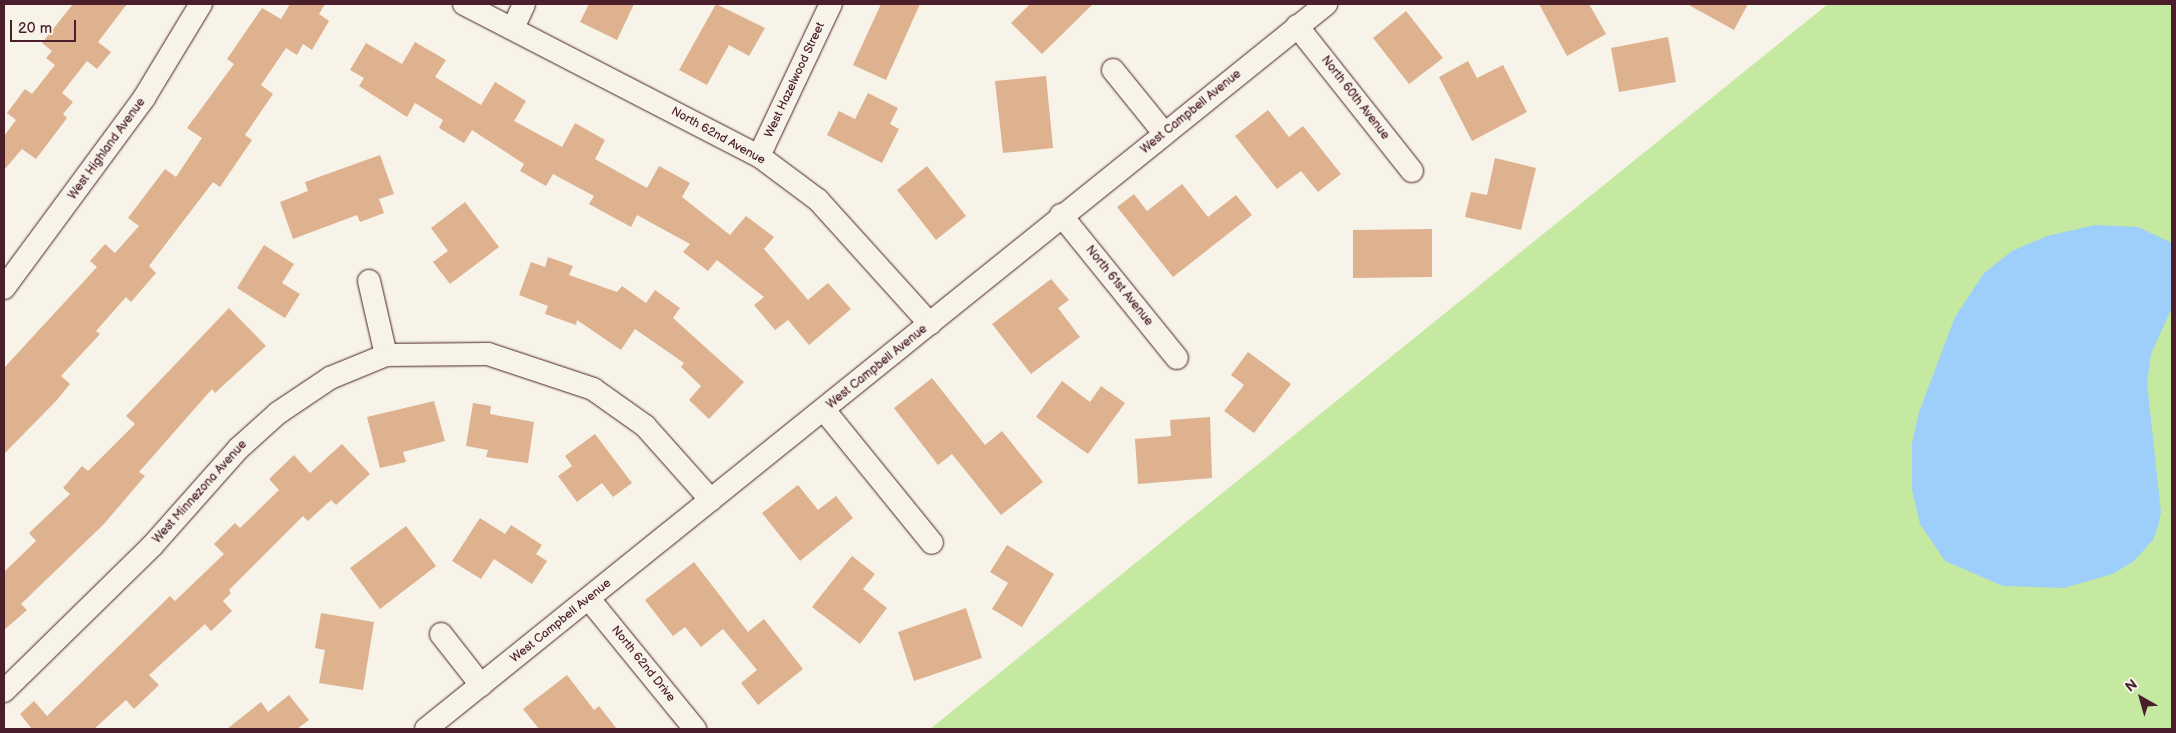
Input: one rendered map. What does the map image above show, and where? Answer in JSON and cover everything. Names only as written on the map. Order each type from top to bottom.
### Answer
[{"type":"street","name":"West Highland Avenue","points":[[4,288],[144,98],[201,4]]},
{"type":"street","name":"North 62nd Avenue","points":[[464,4],[759,156],[818,200],[930,324]]},
{"type":"street","points":[[513,28],[524,4]]},
{"type":"street","name":"West Hazelwood Street","points":[[759,156],[831,4]]},
{"type":"street","name":"West Campbell Avenue","points":[[426,729],[824,410],[1061,215],[1326,4]]},
{"type":"street","name":"North 60th Avenue","points":[[1297,26],[1412,171]]},
{"type":"street","points":[[1113,70],[1164,133]]},
{"type":"street","name":"North 61st Avenue","points":[[1061,215],[1177,358]]},
{"type":"street","points":[[369,281],[386,355]]},
{"type":"street","name":"West Minnezona Avenue","points":[[4,691],[152,546],[238,449],[278,413],[330,378],[386,355],[488,354],[593,390],[645,426],[711,500]]},
{"type":"street","points":[[824,410],[932,543]]},
{"type":"street","name":"North 62nd Drive","points":[[589,599],[695,729]]},
{"type":"street","points":[[441,634],[481,685]]},
{"type":"green space","points":[[1828,4],[2172,4],[2172,729],[930,729]]},
{"type":"water","points":[[2095,225],[2138,227],[2172,243],[2172,308],[2151,354],[2147,383],[2161,512],[2158,527],[2153,540],[2133,562],[2112,574],[2064,588],[2003,586],[1945,561],[1920,524],[1912,490],[1912,443],[1919,412],[1955,317],[1984,273],[2012,251],[2047,236]]},
{"type":"building","points":[[73,4],[127,4],[98,42],[111,52],[97,69],[87,61],[62,93],[73,102],[63,114],[67,118],[36,159],[22,149],[4,170],[4,136],[16,120],[7,113],[25,89],[32,94],[55,65],[46,58],[52,51],[42,43]]},
{"type":"building","points":[[290,4],[325,4],[319,14],[329,21],[312,50],[303,44],[297,55],[286,48],[261,85],[273,94],[245,135],[252,140],[220,187],[213,182],[149,266],[156,273],[131,302],[126,297],[96,331],[100,334],[61,376],[70,384],[57,400],[4,454],[4,368],[97,267],[90,261],[105,244],[115,253],[139,226],[128,218],[165,169],[176,177],[202,138],[187,128],[234,64],[227,59],[262,8],[281,19]]},
{"type":"building","points":[[589,4],[634,4],[617,40],[580,22]]},
{"type":"building","points":[[716,4],[765,28],[749,56],[729,45],[707,85],[679,70]]},
{"type":"building","points":[[881,4],[920,4],[886,80],[853,65]]},
{"type":"building","points":[[1030,4],[1093,4],[1042,54],[1011,23]]},
{"type":"building","points":[[1539,4],[1589,4],[1606,34],[1567,56]]},
{"type":"building","points":[[1687,4],[1748,4],[1734,30]]},
{"type":"building","points":[[1406,11],[1443,58],[1409,84],[1373,38]]},
{"type":"building","points":[[1668,37],[1676,82],[1619,92],[1611,48]]},
{"type":"building","points":[[415,42],[446,60],[435,77],[481,105],[495,82],[526,101],[514,121],[562,147],[575,123],[605,140],[595,159],[647,188],[659,166],[690,183],[682,197],[730,235],[746,216],[774,237],[764,249],[808,300],[828,283],[851,309],[809,345],[788,320],[775,330],[754,305],[764,297],[717,260],[708,271],[683,252],[690,244],[637,215],[631,227],[589,204],[594,196],[553,174],[546,186],[520,171],[524,164],[472,130],[464,143],[439,128],[443,120],[415,103],[407,117],[359,86],[364,78],[350,70],[366,43],[402,64]]},
{"type":"building","points":[[1468,61],[1477,78],[1503,65],[1527,112],[1472,141],[1439,77]]},
{"type":"building","points":[[1046,76],[1053,148],[1003,153],[995,81]]},
{"type":"building","points":[[868,93],[898,108],[890,124],[899,129],[882,163],[827,135],[839,111],[855,119]]},
{"type":"building","points":[[1268,110],[1289,137],[1303,126],[1341,174],[1318,192],[1301,171],[1277,189],[1235,136]]},
{"type":"building","points":[[380,155],[394,194],[379,199],[384,213],[360,222],[357,215],[293,239],[280,202],[308,191],[305,182]]},
{"type":"building","points":[[1495,158],[1536,168],[1521,230],[1465,217],[1471,192],[1487,195]]},
{"type":"building","points":[[927,166],[966,216],[936,240],[897,190]]},
{"type":"building","points":[[1182,184],[1208,217],[1236,195],[1252,215],[1173,277],[1117,207],[1134,194],[1147,211]]},
{"type":"building","points":[[465,202],[499,247],[450,284],[433,262],[448,251],[431,228]]},
{"type":"building","points":[[1432,229],[1432,277],[1353,278],[1353,230]]},
{"type":"building","points":[[264,245],[294,264],[282,283],[300,294],[285,318],[237,288]]},
{"type":"building","points":[[548,257],[573,266],[569,275],[617,292],[622,286],[646,303],[655,290],[680,308],[673,318],[744,382],[709,419],[689,400],[701,386],[681,367],[684,363],[635,329],[621,350],[577,320],[576,325],[545,314],[548,306],[519,295],[531,262],[545,267]]},
{"type":"building","points":[[1051,279],[1069,300],[1058,308],[1080,337],[1031,374],[992,324]]},
{"type":"building","points":[[229,308],[266,346],[215,393],[212,389],[139,472],[145,476],[104,524],[21,604],[27,610],[4,630],[4,572],[36,541],[29,533],[70,494],[63,488],[82,466],[88,471],[135,424],[126,416]]},
{"type":"building","points":[[1248,352],[1291,384],[1254,433],[1224,411],[1244,385],[1231,375]]},
{"type":"building","points":[[932,378],[985,445],[1002,431],[1043,482],[1001,515],[952,454],[938,465],[894,408]]},
{"type":"building","points":[[1062,381],[1090,402],[1101,386],[1125,403],[1088,454],[1036,417]]},
{"type":"building","points":[[434,401],[445,441],[403,452],[406,462],[380,468],[367,417]]},
{"type":"building","points":[[473,403],[491,406],[490,414],[534,422],[528,463],[486,457],[488,450],[466,446]]},
{"type":"building","points":[[1210,417],[1212,478],[1138,484],[1135,439],[1171,436],[1170,420]]},
{"type":"building","points":[[595,434],[632,483],[613,497],[602,483],[577,502],[558,476],[572,466],[565,456]]},
{"type":"building","points":[[342,444],[370,474],[336,505],[331,500],[308,521],[303,516],[229,590],[231,593],[223,601],[232,611],[211,631],[205,624],[149,675],[159,685],[134,709],[126,700],[94,729],[32,729],[20,714],[34,701],[47,716],[170,596],[175,601],[224,554],[214,544],[235,523],[240,528],[279,490],[269,479],[294,455],[310,473]]},
{"type":"building","points":[[798,485],[818,510],[836,496],[853,518],[800,561],[762,513]]},
{"type":"building","points":[[480,518],[505,534],[511,525],[542,545],[536,554],[547,561],[532,584],[494,559],[481,579],[452,561]]},
{"type":"building","points":[[406,526],[436,566],[380,609],[350,568]]},
{"type":"building","points":[[1007,545],[1054,574],[1022,627],[992,609],[1008,583],[990,572]]},
{"type":"building","points":[[852,556],[875,574],[863,589],[887,608],[860,644],[812,607]]},
{"type":"building","points":[[694,562],[748,632],[764,619],[803,669],[758,705],[741,683],[757,670],[723,629],[701,647],[685,627],[673,636],[645,600]]},
{"type":"building","points":[[966,608],[982,658],[914,681],[898,632]]},
{"type":"building","points":[[321,613],[374,622],[363,690],[319,683],[325,650],[315,648]]},
{"type":"building","points":[[567,675],[594,710],[599,706],[617,729],[539,729],[523,709]]},
{"type":"building","points":[[289,695],[309,720],[297,729],[227,729],[261,702],[268,712]]}]
